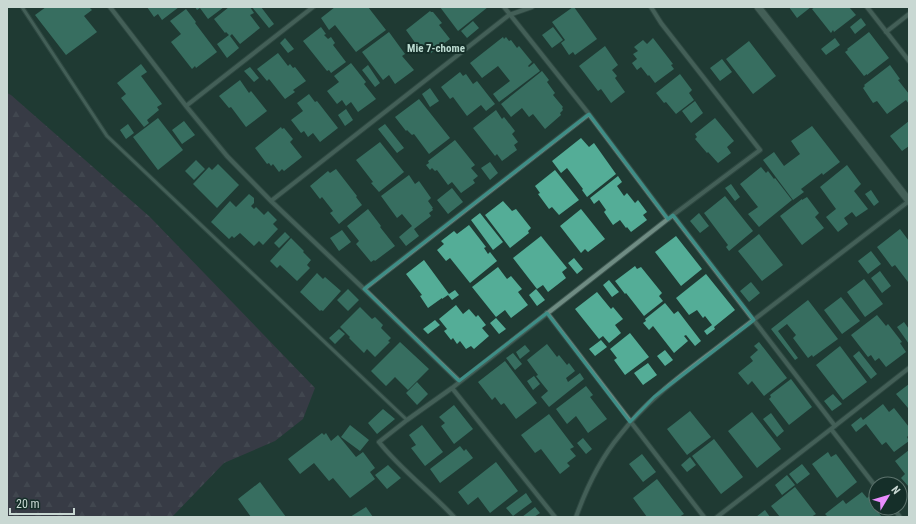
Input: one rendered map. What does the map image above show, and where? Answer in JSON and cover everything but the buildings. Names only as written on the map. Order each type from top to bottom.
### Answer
[{"type":"street","points":[[110,7],[186,106],[227,156],[459,381]]},
{"type":"street","points":[[186,106],[313,7]]},
{"type":"street","points":[[504,7],[589,114],[668,219]]},
{"type":"street","points":[[271,200],[509,15],[532,7]]},
{"type":"street","points":[[454,517],[389,455],[379,442],[452,388],[673,215],[760,150],[661,23],[651,7]]},
{"type":"street","points":[[576,517],[590,484],[602,462],[630,422],[654,397],[909,201],[758,7]]},
{"type":"street","points":[[867,7],[909,61]]},
{"type":"street","points":[[886,32],[909,14]]},
{"type":"street","points":[[364,289],[589,114]]},
{"type":"street","points":[[673,215],[835,426]]},
{"type":"street","points":[[547,313],[704,517]]},
{"type":"street","points":[[717,517],[909,368]]},
{"type":"street","points":[[452,388],[555,517]]},
{"type":"street","points":[[831,429],[868,476]]},
{"type":"lane","points":[[22,7],[107,136],[407,420]]},
{"type":"highlighted area","points":[[589,114],[668,219],[673,215],[754,320],[654,397],[630,422],[547,313],[459,381],[364,289]]},
{"type":"green space","points":[[7,93],[150,217],[315,388],[303,419],[275,441],[224,463],[172,517],[7,517]]},
{"type":"district","name":"Mie 7-chome","points":[[436,48]]}]
